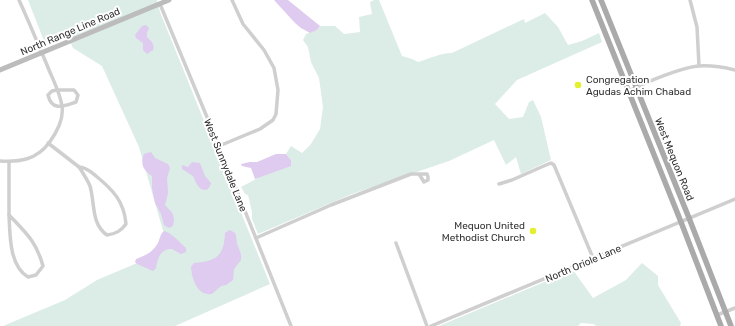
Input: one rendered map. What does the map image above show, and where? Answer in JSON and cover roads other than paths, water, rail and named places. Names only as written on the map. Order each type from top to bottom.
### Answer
[{"type":"main road","name":"West Mequon Road","points":[[592,0],[721,326]]},
{"type":"main road","name":"West Mequon Road","points":[[601,0],[637,87],[731,326]]},
{"type":"street","points":[[0,161],[21,161],[36,156],[43,151],[60,125],[62,106],[58,90],[19,0]]},
{"type":"street","name":"North Range Line Road","points":[[0,70],[169,0]]},
{"type":"street","points":[[219,146],[260,129],[273,120],[276,114],[278,90],[274,68],[264,50],[243,24],[232,0]]},
{"type":"street","points":[[690,0],[697,27],[699,66]]},
{"type":"street","name":"West Sunnydale Lane","points":[[160,4],[291,326]]},
{"type":"street","points":[[629,91],[676,72],[699,66],[720,66],[735,70]]},
{"type":"street","points":[[58,90],[74,90],[78,95],[76,102],[62,106],[54,106],[50,102],[48,95],[52,91],[58,90]]},
{"type":"street","points":[[48,143],[79,167],[91,172],[107,185],[118,197],[125,213],[126,224],[122,230],[115,234],[107,235],[102,231],[96,222],[90,187],[79,167]]},
{"type":"street","points":[[9,162],[9,214],[10,244],[21,273],[28,277],[36,275],[43,266],[39,253],[33,241],[9,214]]},
{"type":"street","points":[[499,184],[551,163],[554,165],[594,258]]},
{"type":"street","points":[[256,238],[335,203],[411,174],[420,174]]},
{"type":"street","name":"North Oriole Lane","points":[[431,326],[735,199]]},
{"type":"street","points":[[396,243],[427,326]]},
{"type":"street","points":[[717,315],[735,308]]},
{"type":"place","name":"Congregation Agudas Achim Chabad","points":[[578,85]]},
{"type":"place","name":"Mequon United Methodist Church","points":[[533,231]]}]
